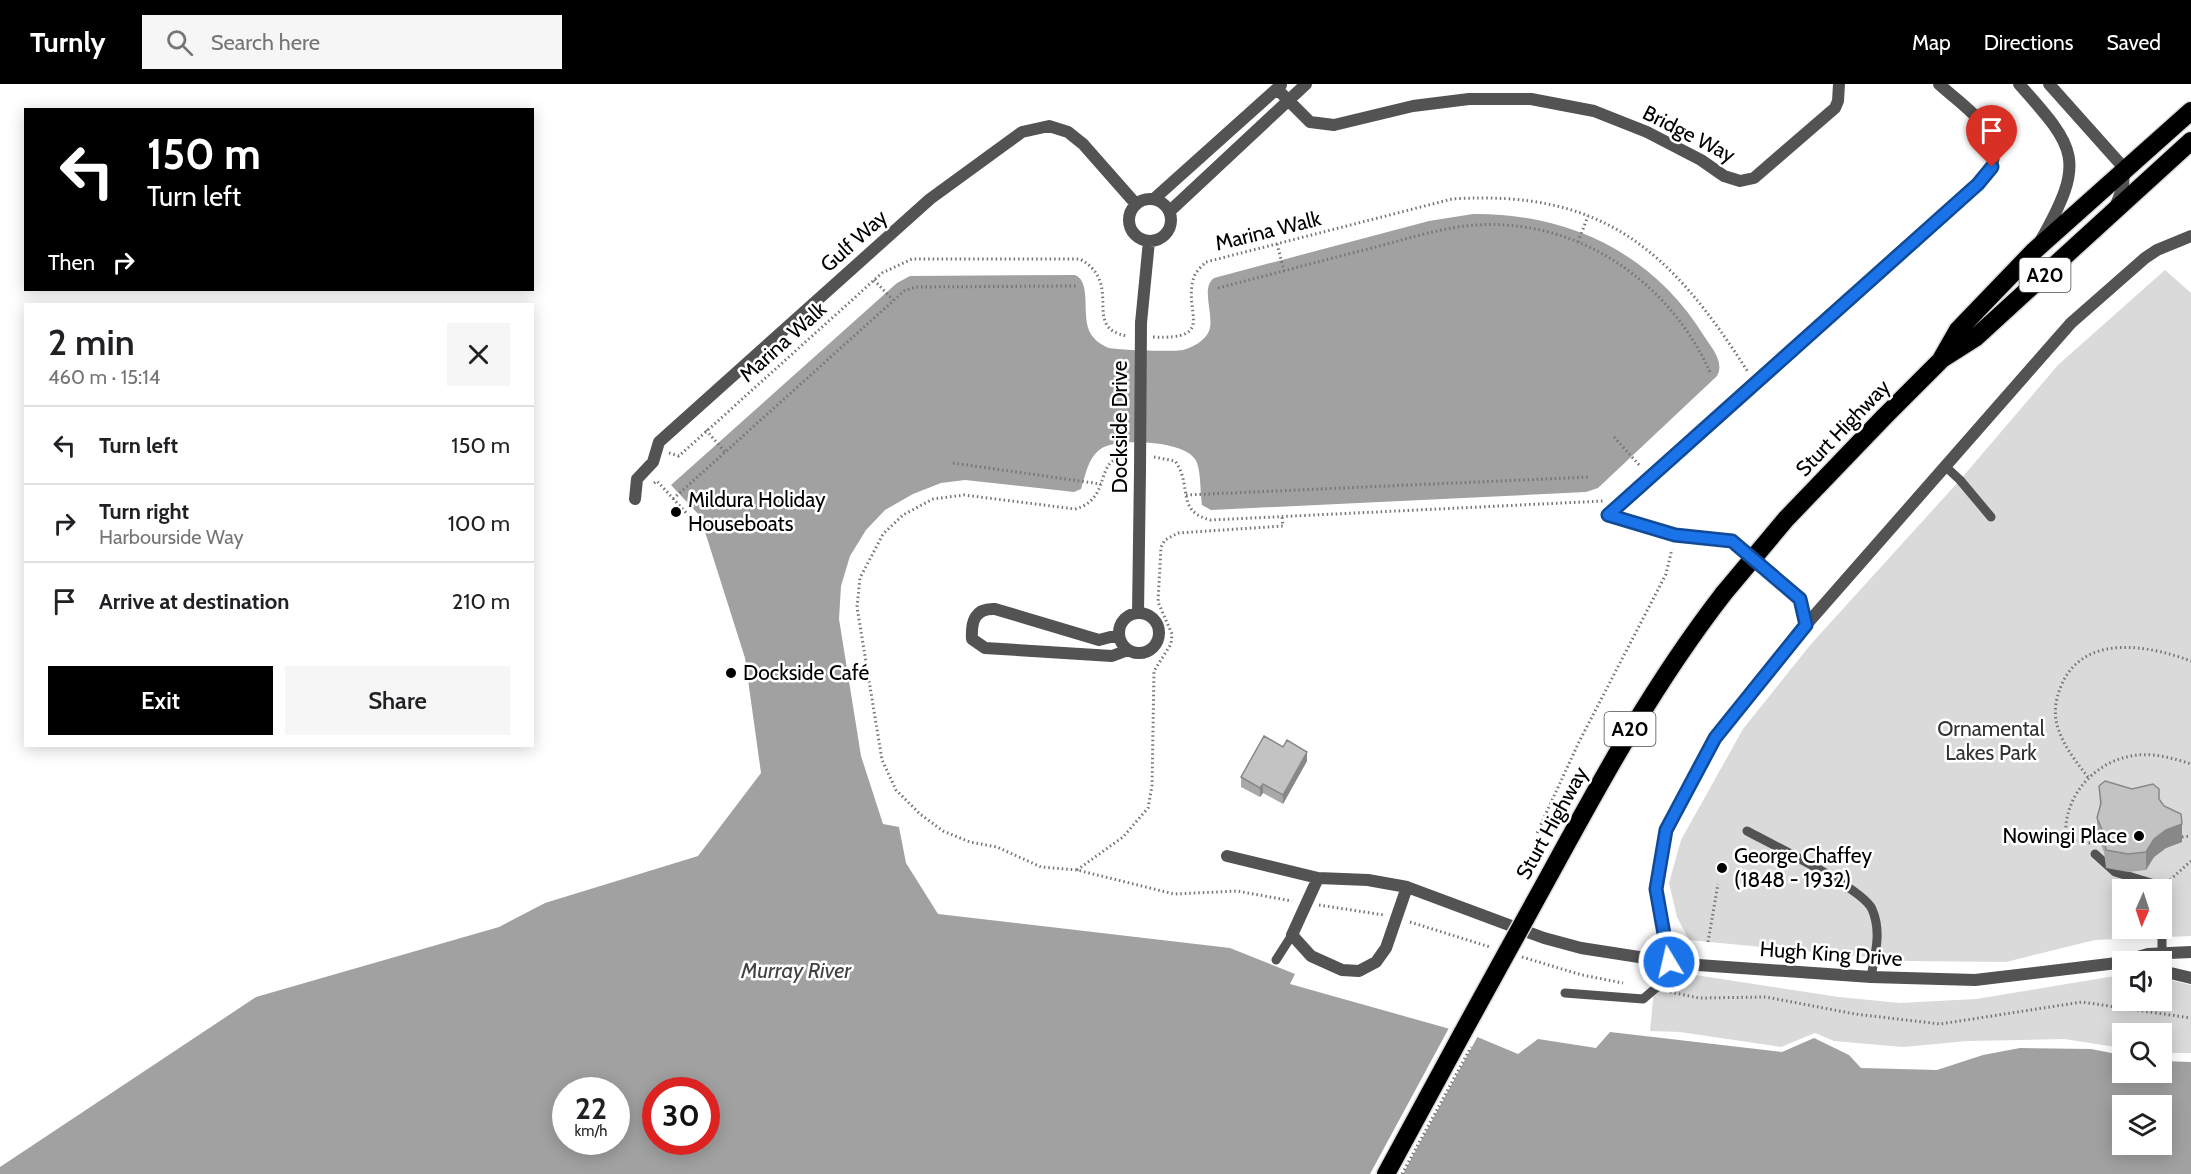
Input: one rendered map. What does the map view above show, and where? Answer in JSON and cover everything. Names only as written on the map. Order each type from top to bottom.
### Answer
[{"type":"highway","name":"Sturt Highway","points":[[1942,359],[1958,330],[2034,251],[2124,168],[2191,111]]},
{"type":"highway","name":"Sturt Highway","points":[[1386,1174],[1642,708],[1673,661],[1724,592],[1786,519],[1942,359],[1975,338],[2191,141]]},
{"type":"street","points":[[1170,211],[1306,84]]},
{"type":"street","name":"Bridge Way","points":[[1280,87],[1287,101],[1310,122],[1334,125],[1413,106],[1469,99],[1531,99],[1594,111],[1647,132],[1701,160],[1724,176],[1740,182],[1754,178],[1828,116],[1838,101],[1839,84]]},
{"type":"street","points":[[1806,625],[1800,599],[1732,541],[1675,535],[1608,515],[1987,175],[1996,156],[1992,137],[1983,125],[1939,84]]},
{"type":"street","points":[[2019,84],[2061,134],[2070,159],[2061,201],[2034,251]]},
{"type":"street","points":[[2049,84],[2124,168],[2122,193],[2114,211]]},
{"type":"street","points":[[1155,198],[1170,211],[1171,225],[1167,232],[1156,240],[1149,241],[1135,236],[1131,230],[1128,216],[1135,203],[1155,198],[1280,87]]},
{"type":"street","name":"Gulf Way","points":[[635,499],[637,479],[653,462],[659,442],[925,202],[1022,132],[1049,126],[1068,132],[1083,144],[1135,203]]},
{"type":"street","points":[[1669,962],[1656,889],[1666,830],[1715,738],[1806,625],[2071,323],[2145,258],[2157,250],[2191,236]]},
{"type":"street","name":"Dockside Drive","points":[[1138,613],[1141,323],[1149,241]]},
{"type":"street","points":[[1118,635],[1099,640],[985,608],[975,615],[971,627],[972,639],[985,648],[1112,656],[1128,650],[1138,653],[1149,651],[1156,643],[1159,633],[1156,622],[1148,615],[1138,613],[1127,616],[1120,625],[1118,635],[1128,650]]},
{"type":"street","name":"Hugh King Drive","points":[[1227,856],[1318,878],[1368,880],[1407,886],[1544,938],[1581,948],[1683,964],[1871,977],[1975,980],[2112,964]]},
{"type":"street","points":[[1318,878],[1292,935],[1311,956],[1342,970],[1359,971],[1376,962],[1386,948],[1407,886]]},
{"type":"street","name":"Hugh King Drive","points":[[2172,952],[2191,951]]},
{"type":"street","points":[[2172,973],[2191,978]]},
{"type":"lane","points":[[1946,467],[1991,517]]},
{"type":"lane","points":[[1746,831],[1826,873],[1871,907],[1878,936],[1871,977]]},
{"type":"lane","points":[[2094,849],[2115,872],[2135,879]]},
{"type":"lane","points":[[1276,960],[1292,935]]},
{"type":"lane","points":[[1565,993],[1643,999],[1683,964]]},
{"type":"path","name":"Marina Walk","points":[[1146,337],[1176,338],[1184,336],[1192,327],[1195,318],[1192,291],[1195,275],[1206,262],[1452,199],[1493,196],[1529,200],[1588,216],[1611,225],[1646,247],[1671,269],[1709,312],[1748,372]]},
{"type":"path","points":[[1578,242],[1588,216]]},
{"type":"path","points":[[1218,288],[1424,234],[1466,226],[1526,227],[1578,242],[1610,257],[1655,290],[1686,328],[1710,372]]},
{"type":"path","points":[[1277,244],[1284,271]]},
{"type":"path","name":"Marina Walk","points":[[657,449],[679,456],[882,273],[912,259],[1080,259],[1093,266],[1102,280],[1104,320],[1109,329],[1114,333],[1136,337]]},
{"type":"path","points":[[874,280],[893,300]]},
{"type":"path","points":[[673,499],[904,291],[916,287],[1076,286]]},
{"type":"path","points":[[706,430],[725,452]]},
{"type":"path","points":[[1614,437],[1642,468]]},
{"type":"path","points":[[954,463],[1101,484]]},
{"type":"path","points":[[1186,495],[1589,477]]},
{"type":"path","points":[[651,486],[657,481],[690,517]]},
{"type":"path","points":[[1077,870],[1123,837],[1148,808],[1152,786],[1154,671],[1171,644],[1172,633],[1170,623],[1158,602],[1161,547],[1165,540],[1178,533],[1282,526],[1282,517]]},
{"type":"path","points":[[1537,833],[1578,744],[1666,574],[1675,535]]},
{"type":"path","points":[[2088,777],[2068,750],[2058,729],[2054,703],[2065,676],[2082,658],[2112,648],[2142,647],[2191,661]]},
{"type":"path","points":[[2094,849],[2066,839],[2065,826],[2072,798],[2088,777],[2106,765],[2131,756],[2158,755],[2191,764]]},
{"type":"path","points":[[2182,837],[2191,836]]},
{"type":"path","points":[[2171,879],[2191,861]]},
{"type":"path","points":[[1708,942],[1718,884]]},
{"type":"green space","name":"Ornamental Lakes Park","points":[[2165,270],[2191,293],[2191,936],[2172,937],[2172,879],[2112,879],[2112,939],[2119,939],[2095,940],[2006,962],[1907,961],[1689,940],[1677,917],[1669,883],[1681,840],[1743,729],[1811,644],[1960,480],[2058,365]]},
{"type":"green space","points":[[1656,969],[1839,997],[1900,1003],[1976,999],[2112,976],[2112,1011],[2172,1011],[2172,980],[2191,985],[2191,1053],[2172,1053],[2172,1023],[2112,1023],[2112,1046],[2064,1039],[1968,1041],[1903,1047],[1834,1041],[1815,1033],[1781,1047],[1680,1032],[1650,1031]]},
{"type":"water","name":"Murray River","points":[[1473,214],[1542,221],[1574,230],[1605,244],[1634,261],[1660,282],[1683,307],[1710,345],[1718,360],[1719,371],[1717,376],[1598,488],[1586,492],[1211,510],[1202,505],[1198,467],[1192,455],[1168,446],[1138,442],[1102,448],[1091,461],[1081,489],[1074,492],[965,480],[941,483],[913,494],[885,510],[866,530],[850,556],[841,586],[839,619],[861,756],[883,824],[899,827],[906,863],[938,914],[1230,948],[1295,974],[1290,984],[1475,1036],[1518,1054],[1538,1039],[1596,1048],[1610,1032],[1782,1052],[1814,1038],[1849,1055],[1861,1068],[1937,1070],[1983,1055],[2020,1048],[2091,1049],[2112,1053],[2112,1083],[2172,1083],[2172,1061],[2191,1062],[2191,1174],[0,1174],[0,1167],[256,997],[499,927],[545,903],[698,856],[761,773],[745,658],[700,516],[671,485],[897,283],[910,276],[1075,275],[1081,279],[1084,286],[1087,323],[1094,338],[1109,348],[1158,351],[1183,350],[1205,338],[1210,325],[1208,288],[1214,278],[1429,221]]},
{"type":"pier","points":[[1450,1026],[1479,1034],[1403,1174],[1370,1174]]},
{"type":"building","points":[[1264,736],[1283,747],[1287,740],[1307,752],[1283,795],[1263,784],[1260,788],[1241,777]]},
{"type":"building","name":"Nowingi Place","points":[[2105,781],[2132,789],[2153,784],[2159,789],[2159,799],[2164,806],[2181,814],[2182,824],[2166,830],[2154,839],[2146,852],[2128,854],[2106,850],[2104,834],[2097,818],[2101,803],[2099,786]]},
{"type":"place","name":"Mildura Holiday Houseboats","points":[[676,512]]},
{"type":"place","name":"Dockside Café","points":[[731,673]]},
{"type":"place","name":"Nowingi Place","points":[[2139,836]]},
{"type":"place","name":"George Chaffey (1848 - 1932)","points":[[1722,868]]},
{"type":"route","points":[[1669,962],[1656,889],[1666,830],[1715,738],[1806,625],[1800,599],[1732,541],[1675,535],[1608,515],[1978,184],[1992,167]]}]
